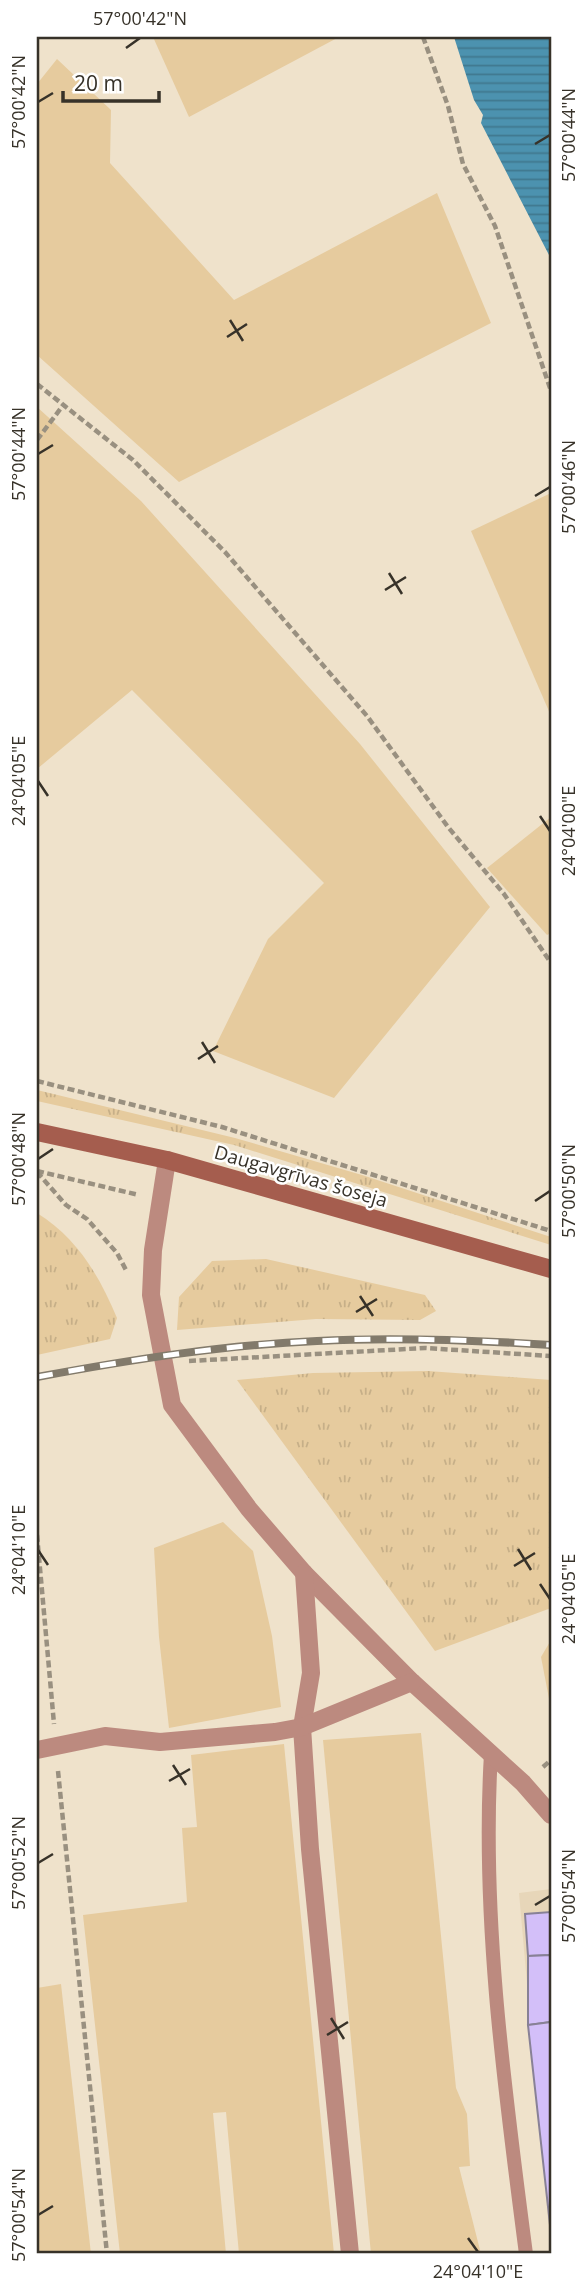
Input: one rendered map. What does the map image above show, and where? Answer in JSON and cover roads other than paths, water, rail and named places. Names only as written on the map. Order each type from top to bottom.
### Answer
[{"type":"main road","name":"Daugavgrīvas šoseja","points":[[37,1132],[167,1160],[551,1269]]},
{"type":"street","points":[[167,1160],[160,1200],[151,1295],[173,1405],[241,1499],[304,1573],[412,1682],[491,1754],[551,1815]]},
{"type":"street","points":[[304,1573],[311,1673],[302,1727],[310,1849],[350,2254]]},
{"type":"street","points":[[37,1750],[105,1736],[160,1742],[275,1732],[302,1727],[412,1682]]},
{"type":"lane","points":[[491,1754],[487,1824],[495,1958],[526,2254]]},
{"type":"water","points":[[454,37],[551,37],[551,269],[549,255],[481,123],[483,115],[474,100]]},
{"type":"railway","points":[[37,1377],[176,1354],[281,1343],[405,1339],[551,1345]]}]
